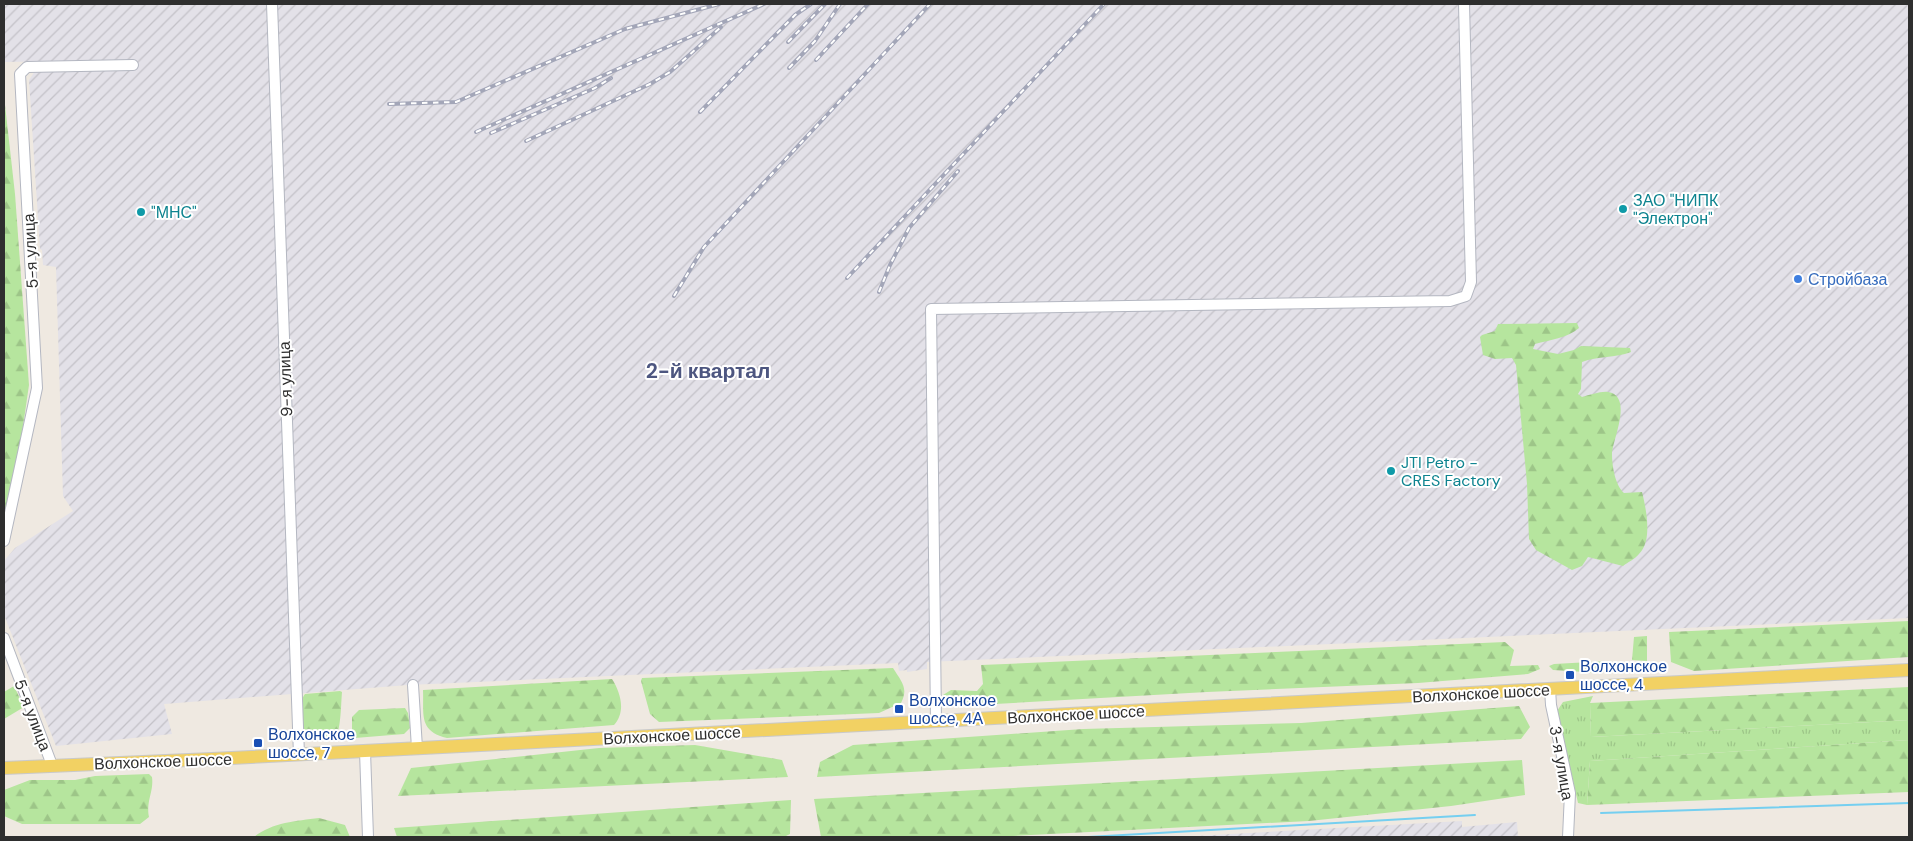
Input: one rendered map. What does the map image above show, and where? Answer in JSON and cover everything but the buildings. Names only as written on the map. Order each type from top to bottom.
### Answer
[{"type":"main road","name":"Волхонское шоссе","points":[[4,768],[299,755],[1909,670]]},
{"type":"street","name":"9-я улица","points":[[272,4],[299,755]]},
{"type":"street","points":[[936,721],[931,309],[1450,301],[1466,296],[1471,282],[1464,4]]},
{"type":"street","name":"5-я улица","points":[[4,541],[37,388],[20,74],[27,67],[133,65]]},
{"type":"street","name":"5-я улица","points":[[4,638],[52,765]]},
{"type":"street","points":[[413,685],[417,748]]},
{"type":"street","name":"3-я улица","points":[[1550,689],[1551,705],[1570,793],[1568,837]]},
{"type":"street","points":[[365,751],[368,837]]},
{"type":"shaded area","points":[[4,4],[1909,4],[1909,618],[927,662],[927,669],[907,672],[907,670],[899,671],[898,663],[408,685],[164,704],[172,734],[56,746],[4,615],[4,561],[15,548],[73,511],[63,496],[56,267],[43,265],[42,250],[40,249],[29,80],[35,71],[136,69],[136,60],[4,62]]},
{"type":"shaded area","points":[[1462,821],[1462,827],[1517,822],[1518,837],[1178,837]]},
{"type":"green space","points":[[4,96],[15,194],[29,385],[20,447],[4,523]]},
{"type":"green space","points":[[1577,323],[1579,328],[1569,334],[1535,344],[1533,349],[1558,354],[1581,346],[1630,348],[1631,352],[1625,354],[1582,362],[1581,389],[1578,394],[1582,397],[1608,392],[1616,395],[1620,402],[1620,420],[1612,454],[1615,475],[1618,485],[1624,493],[1642,492],[1647,524],[1646,541],[1643,548],[1636,557],[1623,566],[1588,557],[1582,566],[1572,570],[1536,550],[1529,539],[1527,484],[1516,365],[1512,358],[1495,359],[1483,355],[1480,337],[1495,331],[1498,324]]},
{"type":"green space","points":[[1909,621],[1909,657],[1694,671],[1671,662],[1669,632]]},
{"type":"green space","points":[[1647,636],[1647,661],[1632,660],[1634,637]]},
{"type":"green space","points":[[1505,642],[1514,650],[1510,666],[1538,665],[1540,669],[1528,674],[1418,683],[1207,692],[959,706],[947,701],[943,695],[951,690],[977,691],[983,684],[981,665]]},
{"type":"green space","points":[[1608,661],[1610,665],[1601,673],[1553,670],[1549,666],[1554,664]]},
{"type":"green space","points":[[893,668],[903,685],[903,698],[901,703],[879,713],[659,722],[650,714],[641,681],[642,678]]},
{"type":"green space","points":[[612,679],[618,690],[621,702],[620,714],[614,725],[447,738],[431,731],[424,720],[423,690]]},
{"type":"green space","points":[[14,686],[24,707],[4,719],[4,692]]},
{"type":"green space","points":[[1909,687],[1909,720],[1591,737],[1590,703]]},
{"type":"green space","points":[[342,692],[341,716],[336,737],[309,738],[301,723],[300,710],[302,698],[305,694]]},
{"type":"green space","points":[[1593,696],[1590,703],[1591,737],[1909,720],[1909,740],[1590,761],[1587,805],[1578,803],[1557,711],[1563,702]]},
{"type":"green space","points":[[1519,706],[1530,727],[1521,739],[817,777],[820,762],[853,745],[1083,729],[1301,723]]},
{"type":"green space","points":[[405,708],[408,713],[410,728],[404,734],[355,738],[352,733],[352,717],[359,710]]},
{"type":"green space","points":[[1909,740],[1909,792],[1587,805],[1590,761]]},
{"type":"green space","points":[[695,745],[782,760],[788,777],[398,796],[411,768],[599,748]]},
{"type":"green space","points":[[1522,760],[1525,795],[1451,806],[1309,821],[992,837],[821,837],[814,799]]},
{"type":"green space","points":[[149,774],[152,777],[152,787],[148,806],[149,817],[140,824],[22,824],[4,816],[4,790],[30,780],[75,780],[95,776]]},
{"type":"green space","points":[[791,800],[790,834],[784,837],[397,837],[394,828]]},
{"type":"green space","points":[[319,818],[345,825],[350,837],[254,837],[277,825]]},
{"type":"waterway","points":[[1601,813],[1909,803]]},
{"type":"waterway","points":[[1088,837],[1475,815]]},
{"type":"railway","points":[[389,104],[456,102],[625,29],[719,4]]},
{"type":"railway","points":[[476,132],[764,4]]},
{"type":"railway","points":[[700,112],[795,15],[811,4]]},
{"type":"railway","points":[[788,42],[825,4]]},
{"type":"railway","points":[[789,68],[815,41],[840,4]]},
{"type":"railway","points":[[816,60],[868,4]]},
{"type":"railway","points":[[674,296],[704,247],[930,4]]},
{"type":"railway","points":[[847,278],[1104,4]]},
{"type":"railway","points":[[526,141],[650,84],[670,72],[721,27]]},
{"type":"railway","points":[[491,133],[595,88],[611,78]]},
{"type":"railway","points":[[879,292],[909,228],[958,171]]},
{"type":"place","name":"ЗАО \"НИПК \"Электрон\"","points":[[1623,209]]},
{"type":"place","name":"\"МНС\"","points":[[141,212]]},
{"type":"place","name":"Стройбаза","points":[[1798,279]]},
{"type":"place","name":"JTI Petro - CRES Factory","points":[[1391,471]]},
{"type":"place","name":"Волхонское шоссе, 4","points":[[1570,675]]},
{"type":"place","name":"Волхонское шоссе, 4А","points":[[899,709]]},
{"type":"place","name":"Волхонское шоссе, 7","points":[[258,743]]},
{"type":"district","name":"2-й квартал","points":[[708,371]]}]
